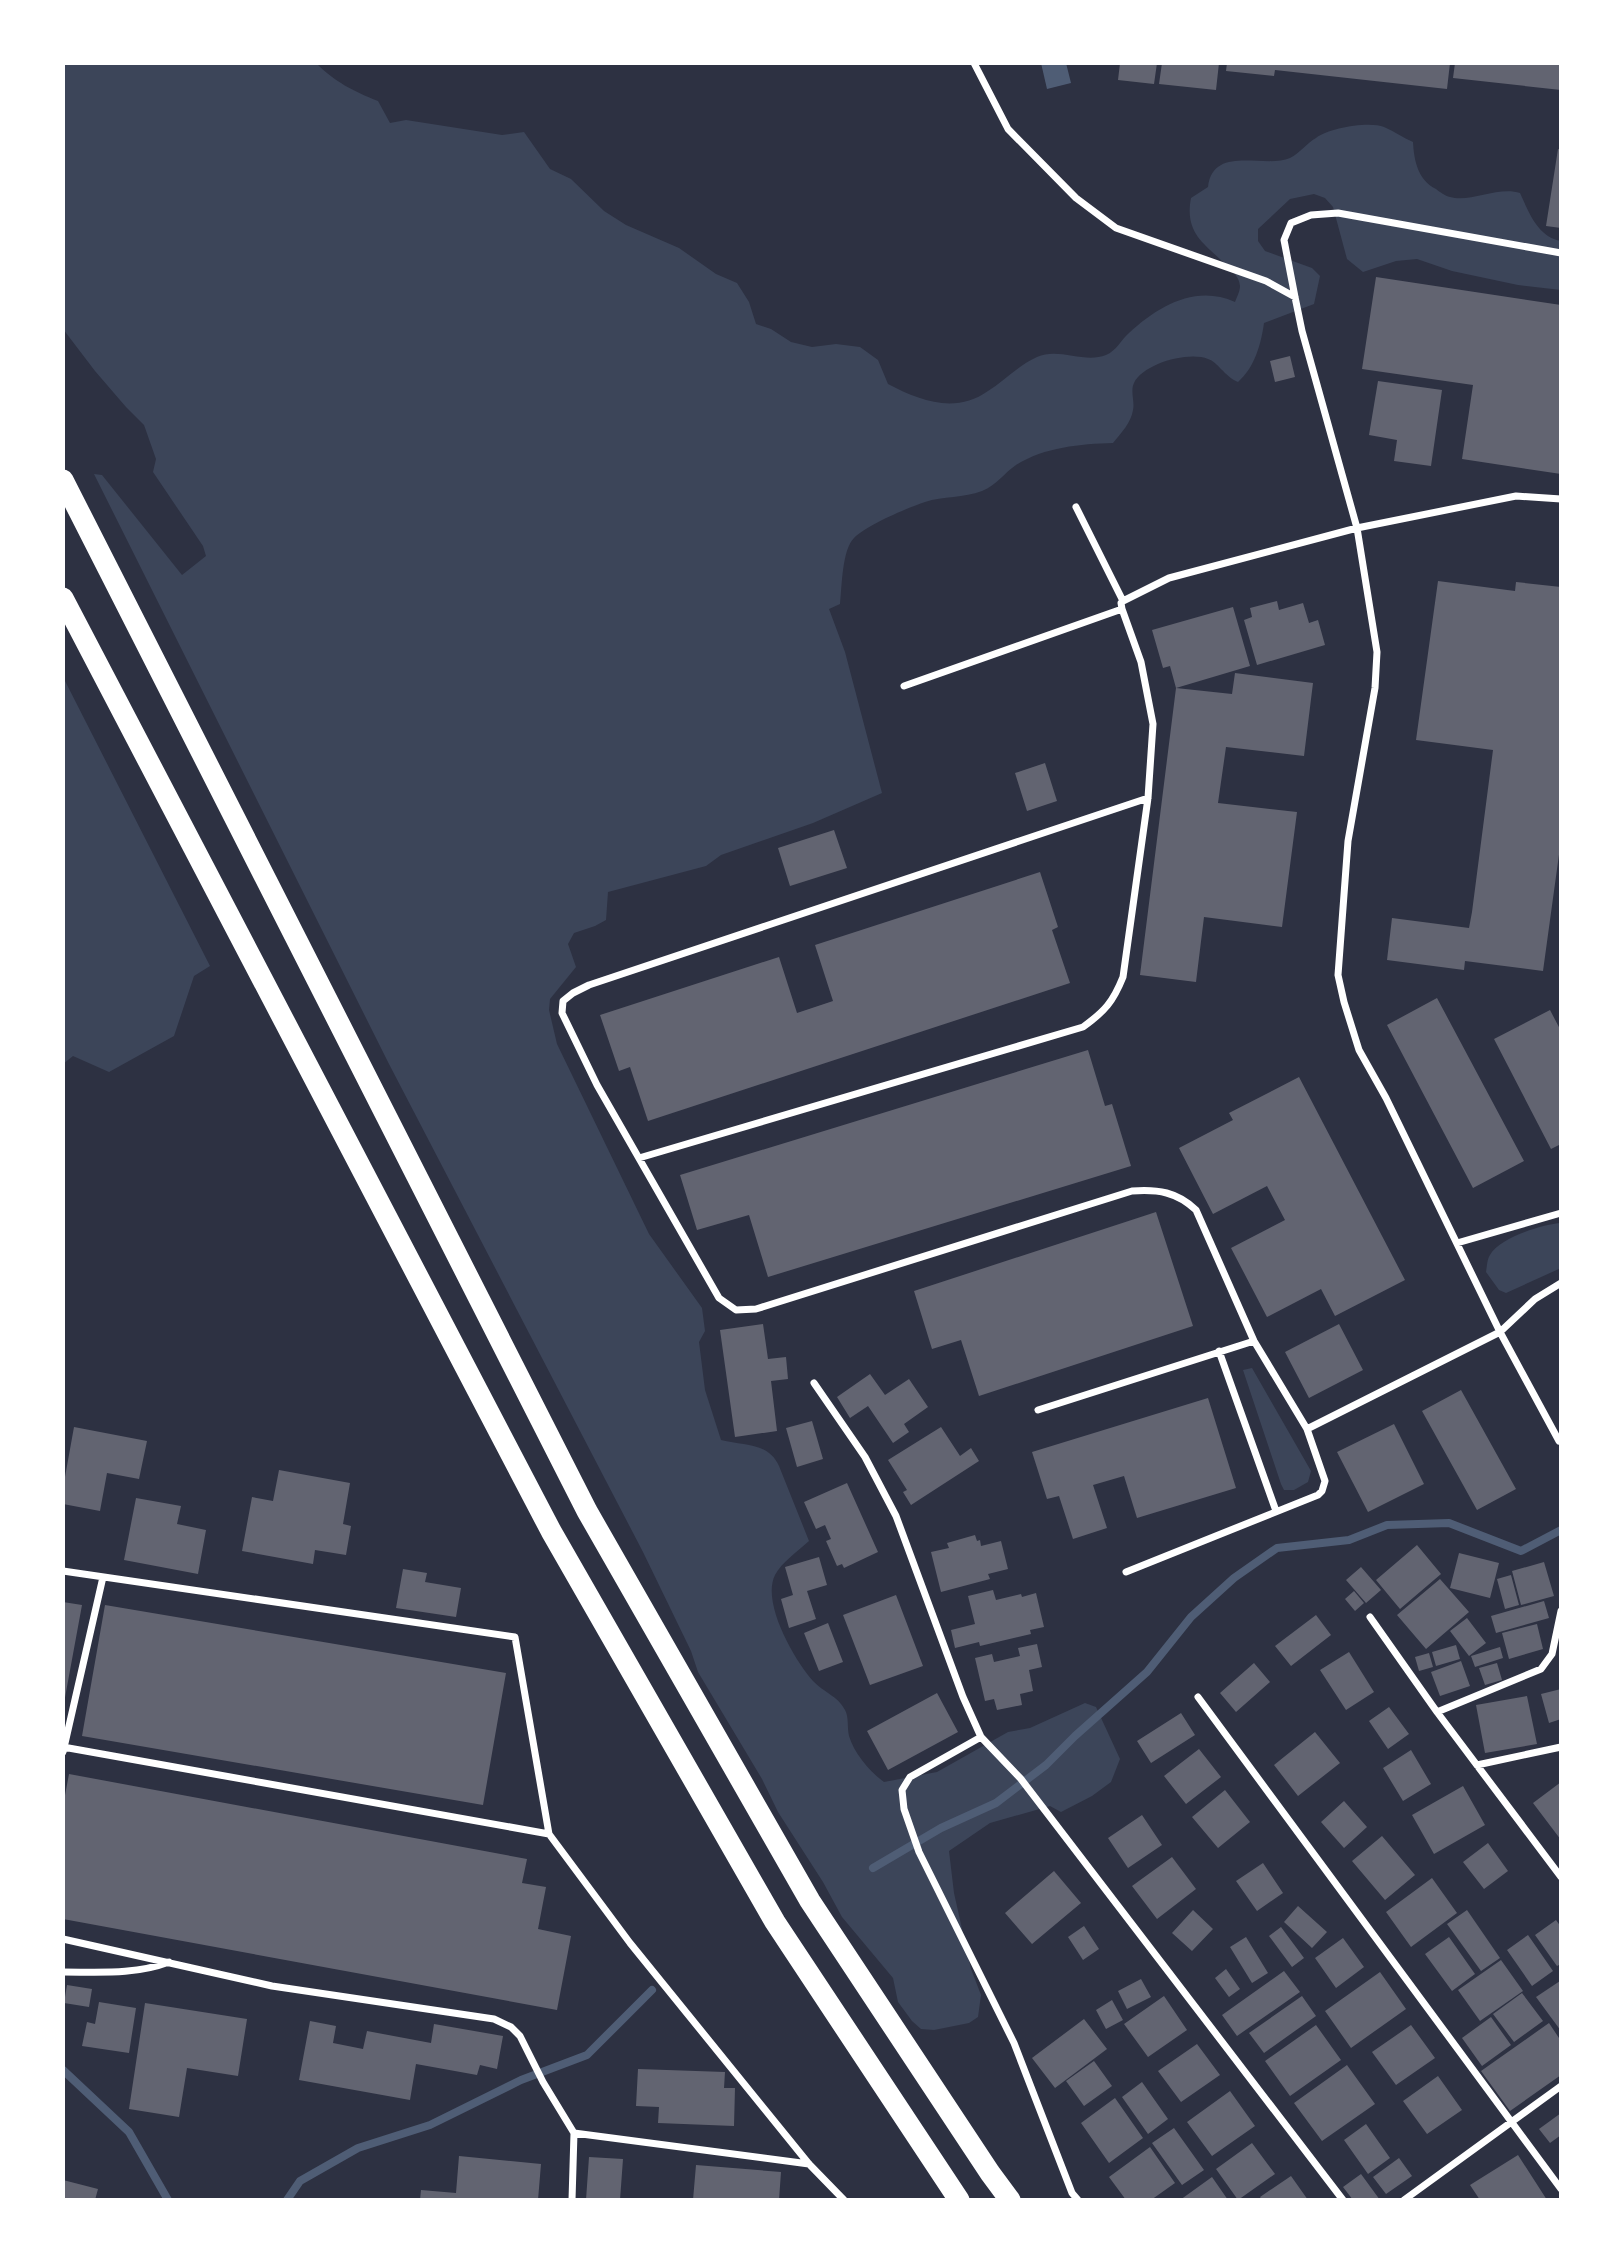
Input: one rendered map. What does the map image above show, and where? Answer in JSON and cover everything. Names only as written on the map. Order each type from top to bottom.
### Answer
[{"type":"highway","points":[[63,480],[587,1511],[810,1901],[1010,2200]]},
{"type":"highway","points":[[63,598],[551,1531],[775,1922],[959,2200]]},
{"type":"street","points":[[974,63],[1008,129],[1076,198],[1116,228],[1266,281],[1295,297]]},
{"type":"street","points":[[1559,1441],[1500,1332],[1386,1098],[1359,1050],[1344,1002],[1338,975],[1349,841],[1373,699],[1377,652],[1357,527],[1302,331],[1284,240],[1291,223],[1311,215],[1338,213],[1561,253]]},
{"type":"street","points":[[904,686],[1122,605],[1169,578],[1206,567],[1234,562],[1357,527],[1516,496],[1561,499]]},
{"type":"street","points":[[639,1158],[1083,1027],[1113,1000],[1123,977],[1148,798],[1153,724],[1141,662],[1122,605],[1076,507]]},
{"type":"street","points":[[1126,1572],[1318,1495],[1325,1481],[1307,1429],[1254,1341],[1196,1210],[1187,1201],[1174,1194],[1153,1189],[1132,1191],[756,1309],[736,1310],[719,1298],[566,1026],[562,1013],[563,1001],[573,993],[713,942],[1148,798]]},
{"type":"street","points":[[1457,1243],[1561,1213]]},
{"type":"street","points":[[1307,1429],[1500,1332],[1535,1299],[1561,1283]]},
{"type":"street","points":[[1038,1410],[1254,1341]]},
{"type":"street","points":[[1219,1351],[1276,1511]]},
{"type":"street","points":[[814,1383],[865,1457],[896,1516],[963,1697],[981,1737],[1024,1782],[1343,2200]]},
{"type":"street","points":[[63,1571],[512,1634],[517,1640],[549,1834],[630,1943],[809,2164],[844,2200]]},
{"type":"street","points":[[103,1577],[63,1748],[549,1834]]},
{"type":"street","points":[[1437,1712],[1541,1669],[1552,1654],[1561,1611]]},
{"type":"street","points":[[1370,1617],[1437,1712],[1561,1877]]},
{"type":"street","points":[[1198,1697],[1561,2189]]},
{"type":"street","points":[[981,1737],[910,1777],[902,1790],[904,1809],[919,1853],[1014,2043],[1072,2193],[1078,2200]]},
{"type":"street","points":[[1477,1765],[1561,1747]]},
{"type":"street","points":[[63,1938],[272,1986],[495,2019],[511,2027],[520,2036],[573,2133],[572,2200]]},
{"type":"street","points":[[63,1972],[136,1971],[169,1962]]},
{"type":"street","points":[[1404,2200],[1561,2086]]},
{"type":"street","points":[[573,2133],[809,2164]]},
{"type":"shaded area","points":[[63,63],[316,63],[330,76],[360,94],[378,101],[390,123],[406,120],[502,135],[524,132],[550,169],[571,179],[604,211],[626,225],[679,248],[716,274],[737,283],[749,302],[756,324],[771,329],[791,342],[812,347],[836,344],[860,347],[878,360],[888,384],[913,396],[938,402],[963,402],[976,398],[1024,364],[1045,354],[1089,358],[1106,355],[1152,314],[1178,301],[1206,295],[1235,302],[1240,288],[1239,280],[1194,230],[1190,211],[1191,198],[1208,187],[1212,174],[1219,166],[1230,162],[1280,161],[1290,158],[1322,134],[1339,129],[1377,125],[1413,142],[1421,175],[1430,185],[1448,196],[1466,198],[1511,191],[1520,193],[1540,229],[1553,239],[1561,241],[1561,290],[1518,285],[1452,271],[1417,259],[1396,261],[1363,272],[1347,259],[1333,207],[1325,198],[1314,194],[1290,199],[1258,229],[1258,241],[1265,251],[1312,268],[1320,276],[1314,304],[1264,323],[1256,355],[1238,382],[1212,361],[1199,357],[1178,358],[1156,365],[1139,376],[1134,383],[1132,415],[1113,443],[1075,446],[1039,454],[1016,465],[992,486],[982,491],[932,500],[908,508],[854,538],[847,551],[843,569],[840,604],[829,609],[845,652],[882,793],[813,823],[721,855],[706,866],[608,892],[606,920],[574,933],[568,944],[576,967],[550,999],[549,1010],[557,1044],[649,1234],[702,1308],[705,1331],[699,1342],[705,1390],[721,1440],[762,1449],[774,1458],[779,1466],[809,1541],[786,1561],[775,1575],[772,1601],[776,1616],[789,1646],[806,1672],[845,1710],[849,1736],[859,1755],[868,1768],[884,1782],[937,1772],[1008,1732],[1030,1728],[1085,1703],[1096,1707],[1120,1759],[1111,1782],[1092,1796],[1061,1812],[1050,1806],[990,1823],[949,1851],[954,1893],[971,1969],[981,1995],[978,2017],[969,2023],[934,2030],[921,2029],[912,2021],[898,2002],[893,1978],[842,1917],[698,1672],[691,1651],[643,1552],[389,1064],[94,474],[102,475],[182,575],[206,556],[203,546],[153,472],[156,459],[144,425],[95,371],[63,329]]},
{"type":"shaded area","points":[[1041,63],[1066,63],[1071,83],[1047,89]]},
{"type":"shaded area","points":[[63,677],[210,966],[194,976],[174,1036],[109,1072],[73,1056],[63,1064]]},
{"type":"shaded area","points":[[1561,1223],[1561,1268],[1506,1293],[1499,1290],[1486,1272],[1488,1259],[1495,1249],[1522,1233]]},
{"type":"shaded area","points":[[1252,1368],[1311,1471],[1308,1482],[1294,1490],[1284,1490],[1281,1484],[1243,1370]]},
{"type":"building","points":[[1120,63],[1157,63],[1154,84],[1118,80]]},
{"type":"building","points":[[1162,63],[1219,63],[1216,90],[1159,84]]},
{"type":"building","points":[[1227,63],[1450,63],[1447,89],[1275,70],[1274,76],[1226,71]]},
{"type":"building","points":[[1455,63],[1561,63],[1561,90],[1453,78]]},
{"type":"building","points":[[1558,149],[1561,150],[1561,228],[1546,226]]},
{"type":"building","points":[[1376,277],[1561,305],[1561,474],[1462,459],[1473,385],[1362,369]]},
{"type":"building","points":[[1290,356],[1295,377],[1275,382],[1270,361]]},
{"type":"building","points":[[1378,381],[1442,390],[1431,466],[1394,461],[1397,440],[1369,435]]},
{"type":"building","points":[[1438,581],[1515,591],[1516,582],[1561,587],[1561,840],[1543,971],[1465,961],[1464,970],[1387,960],[1392,918],[1469,928],[1472,912],[1493,750],[1416,740]]},
{"type":"building","points":[[1277,601],[1279,610],[1303,603],[1309,623],[1318,620],[1325,645],[1257,665],[1244,620],[1252,617],[1250,608]]},
{"type":"building","points":[[1233,607],[1250,666],[1176,688],[1170,666],[1163,668],[1152,630]]},
{"type":"building","points":[[1235,673],[1313,683],[1304,756],[1226,747],[1218,803],[1297,812],[1282,927],[1204,917],[1196,982],[1140,975],[1176,688],[1232,694]]},
{"type":"building","points":[[1045,763],[1057,801],[1027,811],[1015,773]]},
{"type":"building","points":[[834,830],[847,868],[790,886],[778,848]]},
{"type":"building","points":[[1040,872],[1058,927],[1052,930],[1070,983],[648,1121],[630,1067],[619,1071],[600,1015],[779,957],[797,1013],[833,1001],[815,945]]},
{"type":"building","points":[[1437,998],[1524,1161],[1473,1188],[1387,1025]]},
{"type":"building","points":[[1550,1010],[1561,1031],[1561,1144],[1551,1149],[1494,1039]]},
{"type":"building","points":[[1088,1050],[1105,1106],[1112,1104],[1131,1166],[768,1277],[749,1215],[697,1230],[680,1175]]},
{"type":"building","points":[[1299,1077],[1405,1280],[1335,1316],[1321,1289],[1267,1317],[1231,1248],[1285,1220],[1267,1186],[1213,1214],[1179,1148],[1233,1120],[1229,1113]]},
{"type":"building","points":[[1156,1212],[1193,1326],[979,1396],[961,1340],[932,1349],[914,1291]]},
{"type":"building","points":[[763,1324],[768,1359],[786,1357],[788,1379],[771,1381],[777,1431],[735,1437],[720,1330]]},
{"type":"building","points":[[1339,1324],[1363,1370],[1309,1398],[1285,1352]]},
{"type":"building","points":[[870,1374],[885,1395],[909,1379],[928,1407],[904,1424],[909,1432],[893,1443],[868,1406],[850,1418],[837,1397]]},
{"type":"building","points":[[1461,1390],[1516,1489],[1477,1510],[1422,1411]]},
{"type":"building","points":[[1208,1398],[1236,1488],[1137,1518],[1124,1476],[1093,1485],[1107,1528],[1073,1539],[1059,1496],[1047,1499],[1032,1452]]},
{"type":"building","points":[[812,1421],[823,1459],[797,1467],[786,1428]]},
{"type":"building","points":[[1394,1424],[1424,1484],[1368,1512],[1337,1452]]},
{"type":"building","points":[[74,1427],[147,1441],[139,1479],[107,1473],[100,1511],[63,1504],[63,1488]]},
{"type":"building","points":[[941,1427],[960,1456],[971,1448],[979,1461],[911,1505],[903,1492],[907,1490],[888,1460]]},
{"type":"building","points":[[279,1470],[350,1483],[343,1524],[351,1526],[346,1555],[315,1550],[313,1564],[242,1551],[252,1497],[273,1501]]},
{"type":"building","points":[[847,1483],[878,1552],[844,1568],[842,1564],[837,1566],[826,1541],[831,1539],[825,1525],[816,1529],[804,1502]]},
{"type":"building","points":[[136,1498],[181,1506],[177,1524],[206,1530],[198,1574],[124,1560]]},
{"type":"building","points":[[975,1535],[981,1546],[1001,1541],[1008,1569],[988,1574],[990,1579],[941,1592],[931,1552],[949,1548],[947,1543]]},
{"type":"building","points":[[1417,1545],[1441,1574],[1400,1609],[1376,1580]]},
{"type":"building","points":[[1459,1553],[1499,1563],[1490,1598],[1450,1588]]},
{"type":"building","points":[[819,1557],[827,1585],[807,1591],[816,1619],[789,1628],[781,1599],[793,1595],[785,1567]]},
{"type":"building","points":[[1544,1562],[1554,1596],[1521,1605],[1512,1571]]},
{"type":"building","points":[[1361,1567],[1381,1590],[1366,1603],[1346,1580]]},
{"type":"building","points":[[403,1569],[427,1573],[425,1582],[461,1588],[456,1617],[396,1608]]},
{"type":"building","points":[[1511,1575],[1519,1605],[1505,1609],[1497,1579]]},
{"type":"building","points":[[1440,1579],[1469,1612],[1426,1649],[1397,1615]]},
{"type":"building","points":[[993,1590],[996,1600],[1036,1593],[1044,1627],[1030,1630],[1031,1634],[980,1646],[979,1642],[955,1648],[951,1630],[975,1624],[968,1596]]},
{"type":"building","points":[[1354,1591],[1364,1603],[1355,1611],[1345,1599]]},
{"type":"building","points":[[896,1595],[923,1666],[870,1685],[843,1615]]},
{"type":"building","points":[[1544,1601],[1549,1618],[1496,1633],[1491,1616]]},
{"type":"building","points":[[63,1602],[82,1605],[64,1703],[63,1703]]},
{"type":"building","points":[[105,1605],[506,1673],[483,1805],[82,1736]]},
{"type":"building","points":[[1316,1615],[1331,1635],[1291,1666],[1275,1646]]},
{"type":"building","points":[[1467,1618],[1486,1643],[1469,1656],[1450,1631]]},
{"type":"building","points":[[828,1623],[843,1662],[819,1671],[804,1633]]},
{"type":"building","points":[[1537,1624],[1543,1649],[1509,1659],[1502,1633]]},
{"type":"building","points":[[1037,1644],[1042,1667],[1029,1670],[1033,1691],[1020,1694],[1022,1705],[997,1710],[994,1699],[985,1701],[975,1658],[992,1654],[994,1662],[1020,1656],[1018,1648]]},
{"type":"building","points":[[1456,1645],[1460,1659],[1436,1666],[1432,1652]]},
{"type":"building","points":[[1500,1647],[1503,1658],[1475,1667],[1471,1656]]},
{"type":"building","points":[[1349,1652],[1374,1692],[1346,1710],[1320,1670]]},
{"type":"building","points":[[1429,1653],[1433,1667],[1419,1671],[1415,1657]]},
{"type":"building","points":[[1461,1661],[1470,1686],[1440,1696],[1431,1672]]},
{"type":"building","points":[[1254,1663],[1270,1682],[1236,1712],[1220,1693]]},
{"type":"building","points":[[1497,1663],[1502,1680],[1485,1685],[1479,1668]]},
{"type":"building","points":[[1561,1689],[1561,1719],[1549,1723],[1541,1694]]},
{"type":"building","points":[[937,1693],[958,1732],[888,1770],[867,1731]]},
{"type":"building","points":[[1527,1696],[1537,1744],[1485,1753],[1476,1705]]},
{"type":"building","points":[[1389,1707],[1409,1734],[1388,1749],[1369,1721]]},
{"type":"building","points":[[1181,1713],[1195,1735],[1151,1763],[1137,1741]]},
{"type":"building","points":[[1315,1732],[1340,1763],[1298,1796],[1274,1765]]},
{"type":"building","points":[[1199,1749],[1221,1777],[1186,1804],[1164,1776]]},
{"type":"building","points":[[1411,1750],[1431,1784],[1403,1801],[1383,1768]]},
{"type":"building","points":[[69,1774],[527,1859],[522,1883],[546,1887],[538,1929],[571,1936],[557,2010],[63,1919],[63,1806]]},
{"type":"building","points":[[1561,1782],[1561,1840],[1533,1803]]},
{"type":"building","points":[[1463,1786],[1485,1825],[1434,1854],[1412,1815]]},
{"type":"building","points":[[1225,1790],[1250,1822],[1218,1848],[1192,1817]]},
{"type":"building","points":[[1344,1801],[1367,1827],[1344,1848],[1321,1822]]},
{"type":"building","points":[[1142,1815],[1162,1845],[1128,1868],[1108,1838]]},
{"type":"building","points":[[1382,1836],[1415,1875],[1385,1900],[1352,1861]]},
{"type":"building","points":[[1488,1843],[1508,1871],[1484,1889],[1463,1862]]},
{"type":"building","points":[[1172,1857],[1196,1889],[1157,1919],[1132,1886]]},
{"type":"building","points":[[1263,1863],[1283,1893],[1257,1911],[1236,1881]]},
{"type":"building","points":[[1054,1871],[1081,1903],[1032,1944],[1005,1913]]},
{"type":"building","points":[[1432,1878],[1457,1913],[1411,1947],[1386,1912]]},
{"type":"building","points":[[1298,1906],[1327,1932],[1312,1948],[1284,1922]]},
{"type":"building","points":[[1193,1910],[1213,1929],[1192,1951],[1172,1933]]},
{"type":"building","points":[[1467,1910],[1500,1958],[1481,1971],[1447,1924]]},
{"type":"building","points":[[1556,1920],[1561,1927],[1561,1964],[1557,1966],[1535,1935]]},
{"type":"building","points":[[1084,1926],[1099,1949],[1083,1960],[1068,1937]]},
{"type":"building","points":[[1281,1927],[1304,1958],[1292,1967],[1269,1936]]},
{"type":"building","points":[[1528,1935],[1553,1971],[1532,1986],[1507,1950]]},
{"type":"building","points":[[1246,1937],[1268,1973],[1252,1983],[1230,1947]]},
{"type":"building","points":[[1449,1937],[1475,1974],[1452,1991],[1425,1954]]},
{"type":"building","points":[[1343,1938],[1364,1967],[1336,1988],[1315,1958]]},
{"type":"building","points":[[1501,1960],[1523,1991],[1480,2021],[1458,1990]]},
{"type":"building","points":[[1226,1969],[1240,1989],[1229,1997],[1215,1978]]},
{"type":"building","points":[[1284,1971],[1300,1992],[1237,2036],[1222,2015]]},
{"type":"building","points":[[1380,1972],[1406,2009],[1351,2048],[1325,2011]]},
{"type":"building","points":[[1141,1979],[1151,1997],[1127,2009],[1118,1991]]},
{"type":"building","points":[[1560,1981],[1561,1983],[1561,2031],[1536,1997]]},
{"type":"building","points":[[67,1985],[92,1989],[89,2007],[64,2003]]},
{"type":"building","points":[[1522,1993],[1543,2021],[1514,2042],[1493,2014]]},
{"type":"building","points":[[1164,1996],[1187,2030],[1148,2057],[1124,2024]]},
{"type":"building","points":[[1302,1996],[1316,2016],[1264,2053],[1249,2033]]},
{"type":"building","points":[[1112,2000],[1123,2020],[1106,2029],[1096,2010]]},
{"type":"building","points":[[99,2002],[136,2008],[129,2053],[82,2046],[87,2022],[95,2024]]},
{"type":"building","points":[[145,2003],[247,2019],[238,2076],[187,2068],[179,2117],[129,2109]]},
{"type":"building","points":[[1491,2017],[1511,2045],[1482,2066],[1462,2038]]},
{"type":"building","points":[[1084,2019],[1107,2049],[1055,2088],[1032,2058]]},
{"type":"building","points":[[310,2021],[336,2026],[333,2043],[363,2049],[367,2031],[431,2043],[434,2024],[503,2036],[497,2069],[480,2065],[477,2075],[416,2064],[410,2100],[299,2080]]},
{"type":"building","points":[[1549,2023],[1561,2041],[1561,2075],[1510,2111],[1481,2071]]},
{"type":"building","points":[[1316,2025],[1341,2060],[1290,2096],[1265,2061]]},
{"type":"building","points":[[1411,2025],[1435,2058],[1396,2085],[1372,2052]]},
{"type":"building","points":[[1197,2044],[1220,2075],[1181,2102],[1158,2071]]},
{"type":"building","points":[[1094,2061],[1112,2086],[1084,2106],[1066,2081]]},
{"type":"building","points":[[1347,2065],[1375,2104],[1322,2141],[1294,2103]]},
{"type":"building","points":[[638,2069],[725,2072],[724,2088],[735,2088],[734,2126],[658,2123],[659,2107],[636,2106]]},
{"type":"building","points":[[1438,2076],[1462,2110],[1427,2134],[1403,2101]]},
{"type":"building","points":[[1142,2082],[1168,2119],[1148,2134],[1122,2097]]},
{"type":"building","points":[[1230,2091],[1255,2126],[1212,2156],[1187,2122]]},
{"type":"building","points":[[1115,2098],[1143,2138],[1109,2163],[1081,2123]]},
{"type":"building","points":[[1561,2113],[1561,2135],[1550,2143],[1539,2129]]},
{"type":"building","points":[[1366,2124],[1390,2158],[1368,2174],[1344,2140]]},
{"type":"building","points":[[1174,2128],[1204,2170],[1182,2185],[1152,2143]]},
{"type":"building","points":[[1252,2143],[1275,2174],[1238,2200],[1216,2169]]},
{"type":"building","points":[[1150,2147],[1175,2183],[1151,2200],[1126,2200],[1109,2177]]},
{"type":"building","points":[[1518,2155],[1547,2200],[1480,2200],[1470,2185]]},
{"type":"building","points":[[459,2156],[541,2164],[538,2200],[420,2200],[421,2190],[456,2193]]},
{"type":"building","points":[[589,2157],[623,2159],[620,2200],[586,2200]]},
{"type":"building","points":[[1399,2158],[1412,2176],[1386,2194],[1373,2177]]},
{"type":"building","points":[[696,2165],[781,2172],[779,2200],[693,2200]]},
{"type":"building","points":[[1361,2174],[1380,2200],[1353,2200],[1343,2187]]},
{"type":"building","points":[[1291,2176],[1308,2200],[1262,2200],[1260,2197]]},
{"type":"building","points":[[1212,2177],[1228,2200],[1180,2200]]},
{"type":"building","points":[[63,2180],[98,2189],[95,2200],[63,2200]]},
{"type":"waterway","points":[[873,1868],[941,1828],[996,1803],[1046,1765],[1147,1672],[1191,1617],[1234,1578],[1277,1548],[1349,1540],[1387,1525],[1449,1523],[1521,1551],[1561,1530]]},
{"type":"waterway","points":[[287,2200],[300,2181],[358,2148],[430,2125],[521,2080],[587,2055],[652,1990]]},
{"type":"waterway","points":[[63,2070],[129,2132],[168,2200]]}]
